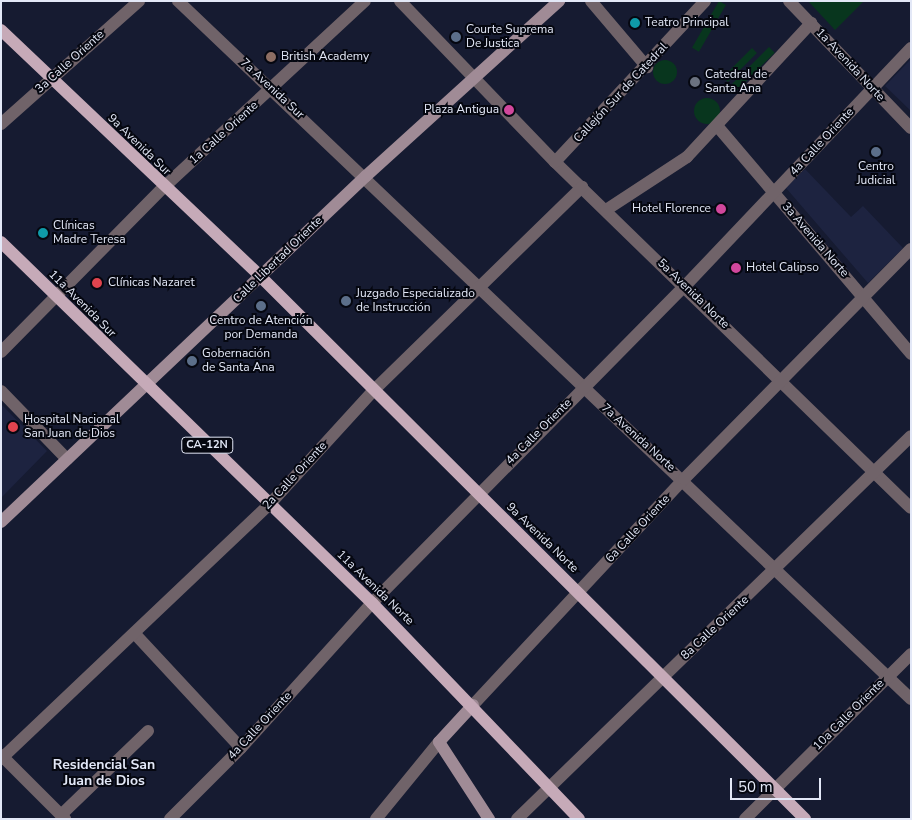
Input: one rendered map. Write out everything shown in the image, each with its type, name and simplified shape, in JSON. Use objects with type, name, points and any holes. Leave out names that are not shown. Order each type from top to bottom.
[{"type":"main road","name":"Calle Libertad Oriente","points":[[1,522],[366,176],[476,79],[558,1]]},
{"type":"main road","name":"9a Avenida Sur","points":[[1,30],[163,188],[261,277]]},
{"type":"main road","name":"11a Avenida Sur","points":[[1,242],[145,384]]},
{"type":"main road","name":"9a Avenida Norte","points":[[261,277],[476,494],[579,593],[805,819]]},
{"type":"main road","name":"11a Avenida Norte","points":[[145,384],[372,603],[473,705],[580,819]]},
{"type":"main road","name":"6a Calle Oriente","points":[[439,742],[473,705]]},
{"type":"main road","points":[[439,742],[489,819]]},
{"type":"street","name":"3a Calle Oriente","points":[[1,124],[139,1]]},
{"type":"street","name":"7a Avenida Sur","points":[[178,1],[366,176]]},
{"type":"street","name":"1a Calle Oriente","points":[[1,352],[163,188],[272,90],[365,1]]},
{"type":"street","name":"5a Avenida Norte","points":[[400,1],[555,162],[685,286],[911,508]]},
{"type":"street","points":[[591,1],[647,67]]},
{"type":"street","name":"Callejón Sur de Catedral","points":[[555,162],[647,67],[705,1]]},
{"type":"street","name":"1a Avenida Norte","points":[[789,1],[871,89],[911,128]]},
{"type":"street","points":[[606,210],[679,164],[718,126],[811,23]]},
{"type":"street","name":"4a Calle Oriente","points":[[170,819],[241,748],[372,603],[476,494],[685,286],[911,48]]},
{"type":"street","name":"3a Avenida Norte","points":[[718,126],[911,354]]},
{"type":"street","name":"7a Avenida Norte","points":[[366,176],[481,286],[583,389],[684,478],[778,568],[886,677],[911,699]]},
{"type":"street","name":"2a Calle Oriente","points":[[2,757],[136,634],[269,505],[374,390],[582,187]]},
{"type":"street","name":"6a Calle Oriente","points":[[473,705],[684,478],[783,382],[911,249]]},
{"type":"street","points":[[1,391],[66,459]]},
{"type":"street","name":"8a Calle Oriente","points":[[517,819],[548,786],[875,474],[911,436]]},
{"type":"street","points":[[136,634],[241,748]]},
{"type":"street","name":"10a Calle Oriente","points":[[745,819],[911,654]]},
{"type":"street","points":[[2,757],[63,817],[148,731]]},
{"type":"street","name":"6a Calle Oriente","points":[[376,819],[439,742]]},
{"type":"shaded area","points":[[911,59],[911,111],[885,86]]},
{"type":"shaded area","points":[[805,169],[851,217],[863,206],[903,248],[868,283],[786,188]]},
{"type":"shaded area","name":"Hospital Nacional San Juan de Dios","points":[[1,404],[47,451],[1,498]]},
{"type":"green space","points":[[719,1],[726,5],[699,52],[692,48]]},
{"type":"green space","points":[[808,1],[864,1],[835,30]]},
{"type":"green space","points":[[769,47],[775,53],[737,90],[732,84]]},
{"type":"green space","points":[[752,48],[757,53],[728,82],[723,77]]},
{"type":"green space","points":[[665,60],[674,63],[677,72],[674,81],[665,84],[656,81],[653,72],[656,63]]},
{"type":"green space","points":[[707,98],[716,102],[720,111],[716,120],[707,124],[698,120],[694,111],[698,102]]},
{"type":"place","name":"Teatro Principal","points":[[635,23]]},
{"type":"place","name":"Courte Suprema De Justica","points":[[456,37]]},
{"type":"place","name":"British Academy","points":[[271,57]]},
{"type":"place","name":"Catedral de Santa Ana","points":[[695,82]]},
{"type":"place","name":"Plaza Antigua","points":[[509,110]]},
{"type":"place","name":"Centro Judicial","points":[[876,152]]},
{"type":"place","name":"Hotel Florence","points":[[721,209]]},
{"type":"place","name":"Clínicas Madre Teresa","points":[[43,233]]},
{"type":"place","name":"Hotel Calipso","points":[[736,268]]},
{"type":"place","name":"Clínicas Nazaret","points":[[97,283]]},
{"type":"place","name":"Juzgado Especializado de Instrucción","points":[[346,301]]},
{"type":"place","name":"Centro de Atención por Demanda","points":[[261,306]]},
{"type":"place","name":"Gobernación de Santa Ana","points":[[192,361]]},
{"type":"place","name":"Hospital Nacional San Juan de Dios","points":[[13,427]]},
{"type":"district","name":"Residencial San Juan de Dios","points":[[104,774]]}]
